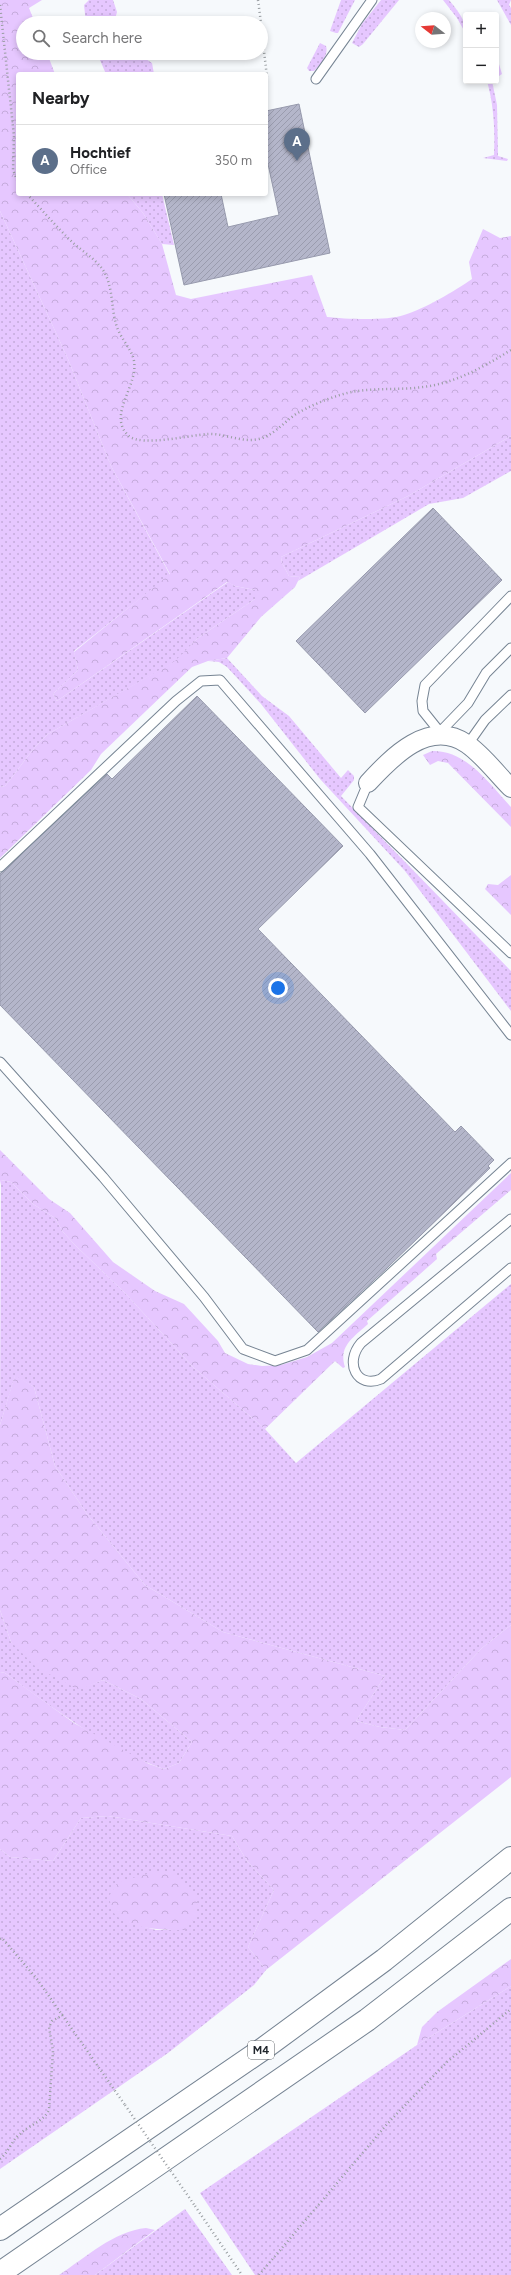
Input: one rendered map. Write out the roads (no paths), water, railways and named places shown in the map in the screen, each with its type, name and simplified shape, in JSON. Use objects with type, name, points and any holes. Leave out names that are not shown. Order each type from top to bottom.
[{"type":"highway","name":"M4","points":[[0,2230],[263,2049],[384,1960],[511,1858]]},
{"type":"highway","points":[[0,2273],[367,2020],[509,1911]]},
{"type":"street","points":[[368,783],[387,763],[409,744],[425,737],[442,735],[456,738],[468,744],[511,788]]},
{"type":"lane","points":[[316,79],[372,0]]},
{"type":"lane","points":[[511,596],[425,685],[422,701],[423,711],[442,735],[468,703],[486,673],[511,648]]},
{"type":"lane","points":[[0,867],[176,701],[201,681],[220,680],[370,854],[511,1035]]},
{"type":"lane","points":[[468,744],[485,720],[511,695]]},
{"type":"lane","points":[[368,783],[358,807],[511,953]]},
{"type":"lane","points":[[0,1062],[103,1178],[194,1285],[243,1349],[275,1361],[307,1350],[511,1163]]},
{"type":"lane","points":[[511,1219],[361,1343],[352,1357],[353,1368],[364,1380],[369,1381],[381,1379],[511,1268]]},
{"type":"place","name":"Hochtief","points":[[297,161]]}]
